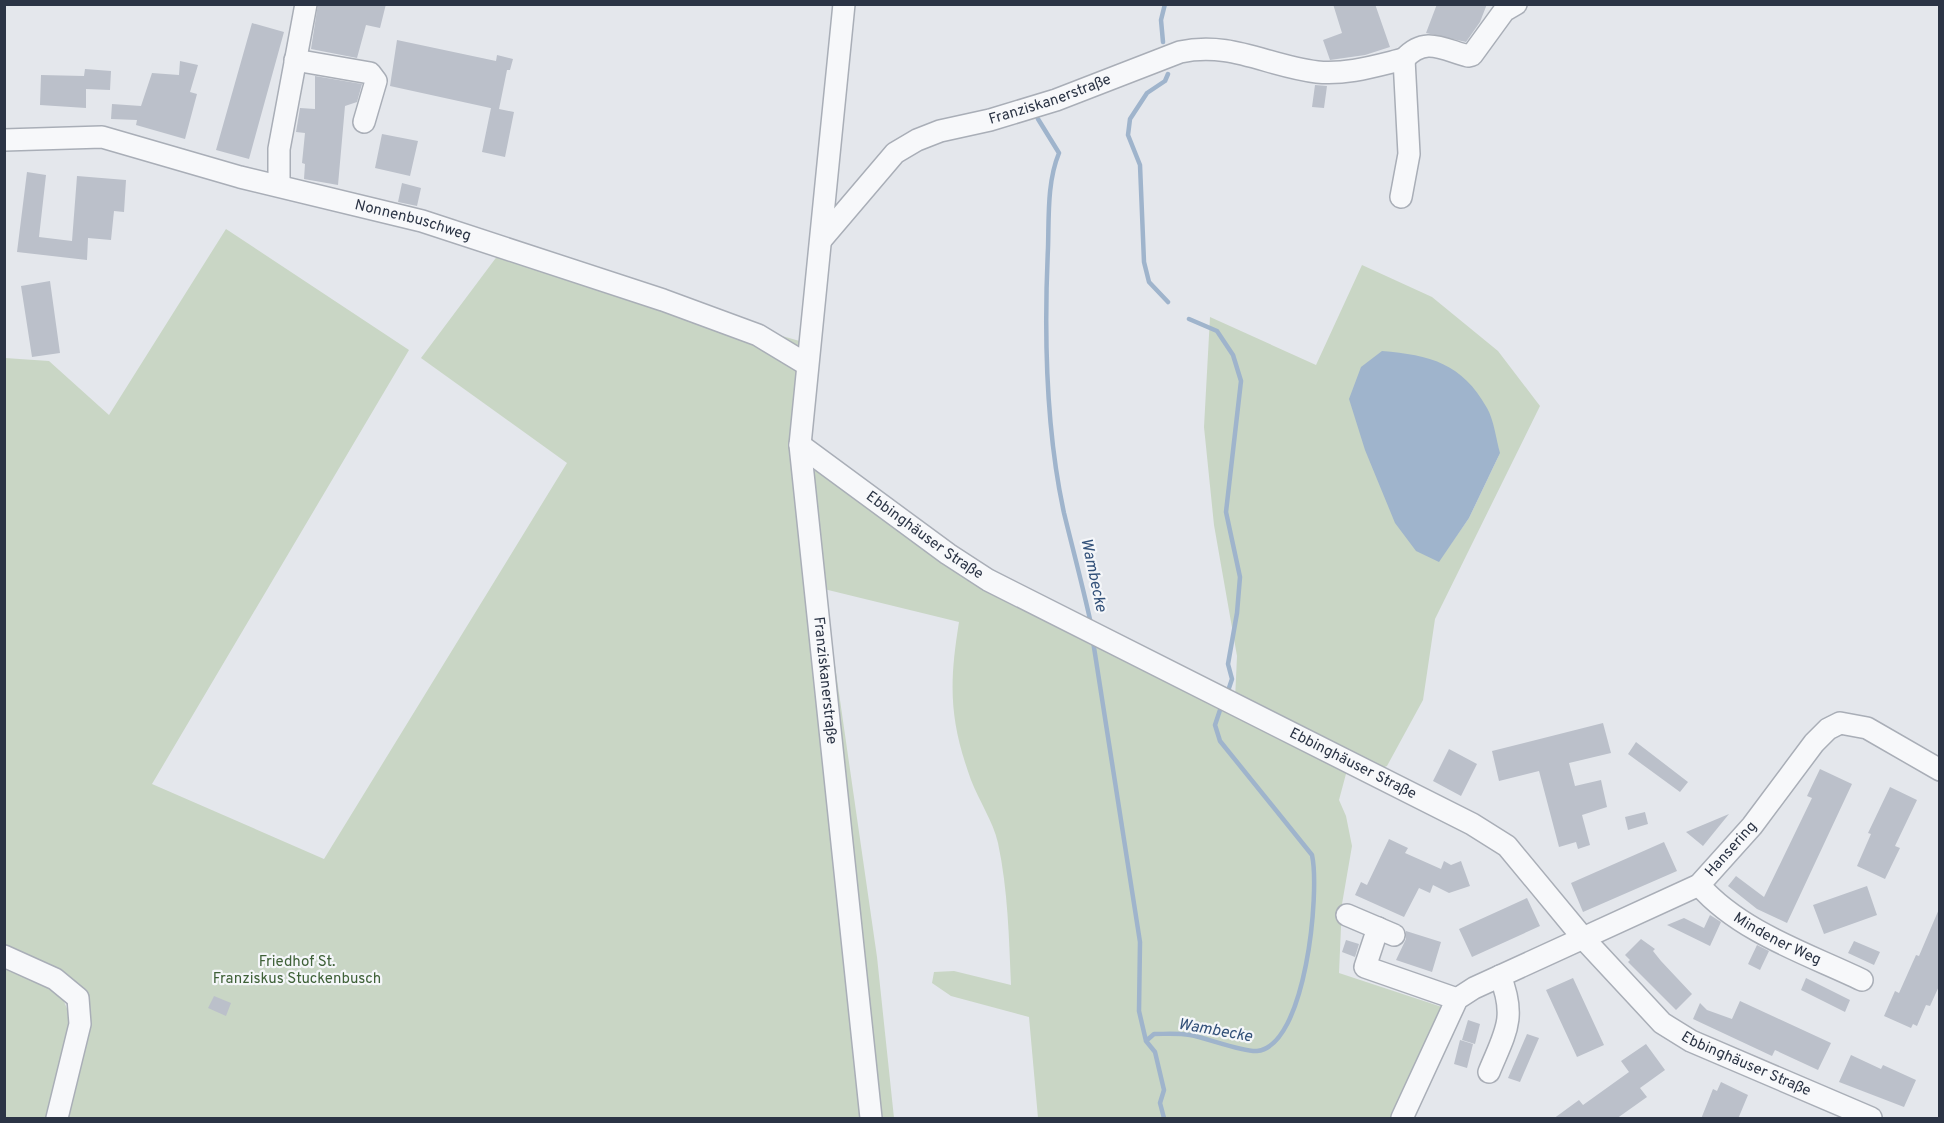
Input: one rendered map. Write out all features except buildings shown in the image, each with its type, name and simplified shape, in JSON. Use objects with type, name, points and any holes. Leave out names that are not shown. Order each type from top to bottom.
[{"type":"street","points":[[279,185],[279,149],[295,60],[306,15],[306,4]]},
{"type":"street","name":"Franziskanerstraße","points":[[844,4],[821,240],[806,364],[800,445],[871,1119]]},
{"type":"street","name":"Franziskanerstraße","points":[[821,240],[895,153],[940,131],[990,120],[1056,100],[1180,52],[1201,48],[1229,49],[1289,67],[1318,72],[1346,72],[1404,59],[1422,45],[1431,45],[1468,56],[1472,55],[1504,11],[1516,4]]},
{"type":"street","points":[[1401,197],[1409,154],[1404,59]]},
{"type":"street","points":[[295,60],[370,73],[376,81],[364,122]]},
{"type":"street","name":"Nonnenbuschweg","points":[[4,140],[102,137],[422,221],[663,300],[758,336],[806,364]]},
{"type":"street","name":"Ebbinghäuser Straße","points":[[800,445],[948,554],[988,580],[1472,824],[1507,846],[1584,939],[1662,1023],[1691,1041],[1843,1113],[1871,1119]]},
{"type":"street","name":"Hansering","points":[[1457,999],[1500,976],[1699,885],[1752,826],[1814,743],[1828,729],[1840,723],[1854,723],[1867,728],[1940,770]]},
{"type":"street","name":"Mindener Weg","points":[[1699,885],[1710,898],[1759,931],[1863,980]]},
{"type":"street","points":[[1347,915],[1386,931],[1365,967],[1457,999],[1402,1119]]},
{"type":"street","points":[[4,956],[55,979],[78,998],[80,1024],[57,1119]]},
{"type":"street","points":[[1489,1072],[1509,1022],[1509,999],[1500,976]]},
{"type":"green space","name":"Friedhof St. Franziskus Stuckenbusch","points":[[226,229],[409,350],[152,784],[324,859],[567,463],[421,358],[510,239],[744,325],[803,342],[809,442],[974,566],[1235,700],[1237,656],[1214,525],[1204,427],[1210,317],[1316,365],[1362,265],[1432,297],[1498,351],[1540,406],[1435,619],[1423,700],[1387,766],[1377,770],[1350,759],[1339,800],[1346,816],[1352,846],[1342,904],[1339,973],[1442,1007],[1392,1118],[1038,1118],[1029,1017],[951,996],[932,983],[934,972],[954,971],[1011,985],[1006,896],[998,843],[971,780],[955,720],[953,683],[959,622],[824,589],[877,957],[894,1118],[63,1118],[87,1012],[5,950],[5,358],[49,361],[109,415]],"holes":[[[1500,453],[1469,518],[1439,561]]]},
{"type":"green space","points":[[4,964],[44,982],[63,999],[68,1011],[72,1027],[50,1118],[5,1118]]},
{"type":"water","points":[[1382,351],[1430,359],[1455,371],[1477,393],[1487,408],[1493,424],[1500,453],[1469,518],[1439,562],[1416,551],[1395,523],[1365,450],[1349,399],[1361,367]]},
{"type":"waterway","name":"Wambecke","points":[[1163,42],[1161,20],[1165,4]]},
{"type":"waterway","name":"Wambecke","points":[[1168,74],[1165,81],[1147,93],[1130,119],[1128,135],[1140,165],[1144,262],[1149,282],[1168,302]]},
{"type":"waterway","name":"Wambecke","points":[[1038,119],[1059,153],[1052,176],[1047,280],[1048,381],[1053,449],[1064,513],[1091,624]]},
{"type":"waterway","name":"Wambecke","points":[[1189,319],[1217,331],[1233,355],[1241,381],[1226,512],[1240,577],[1237,613],[1228,664],[1232,679],[1227,694]]},
{"type":"waterway","name":"Wambecke","points":[[1093,641],[1140,942],[1139,1011],[1146,1041],[1155,1052],[1164,1090],[1160,1103],[1164,1118]]},
{"type":"waterway","name":"Wambecke","points":[[1146,1041],[1154,1034],[1186,1034],[1251,1051],[1257,1051],[1274,1043],[1287,1023],[1298,997],[1306,965],[1314,901],[1312,855],[1220,741],[1215,725],[1222,704]]}]
